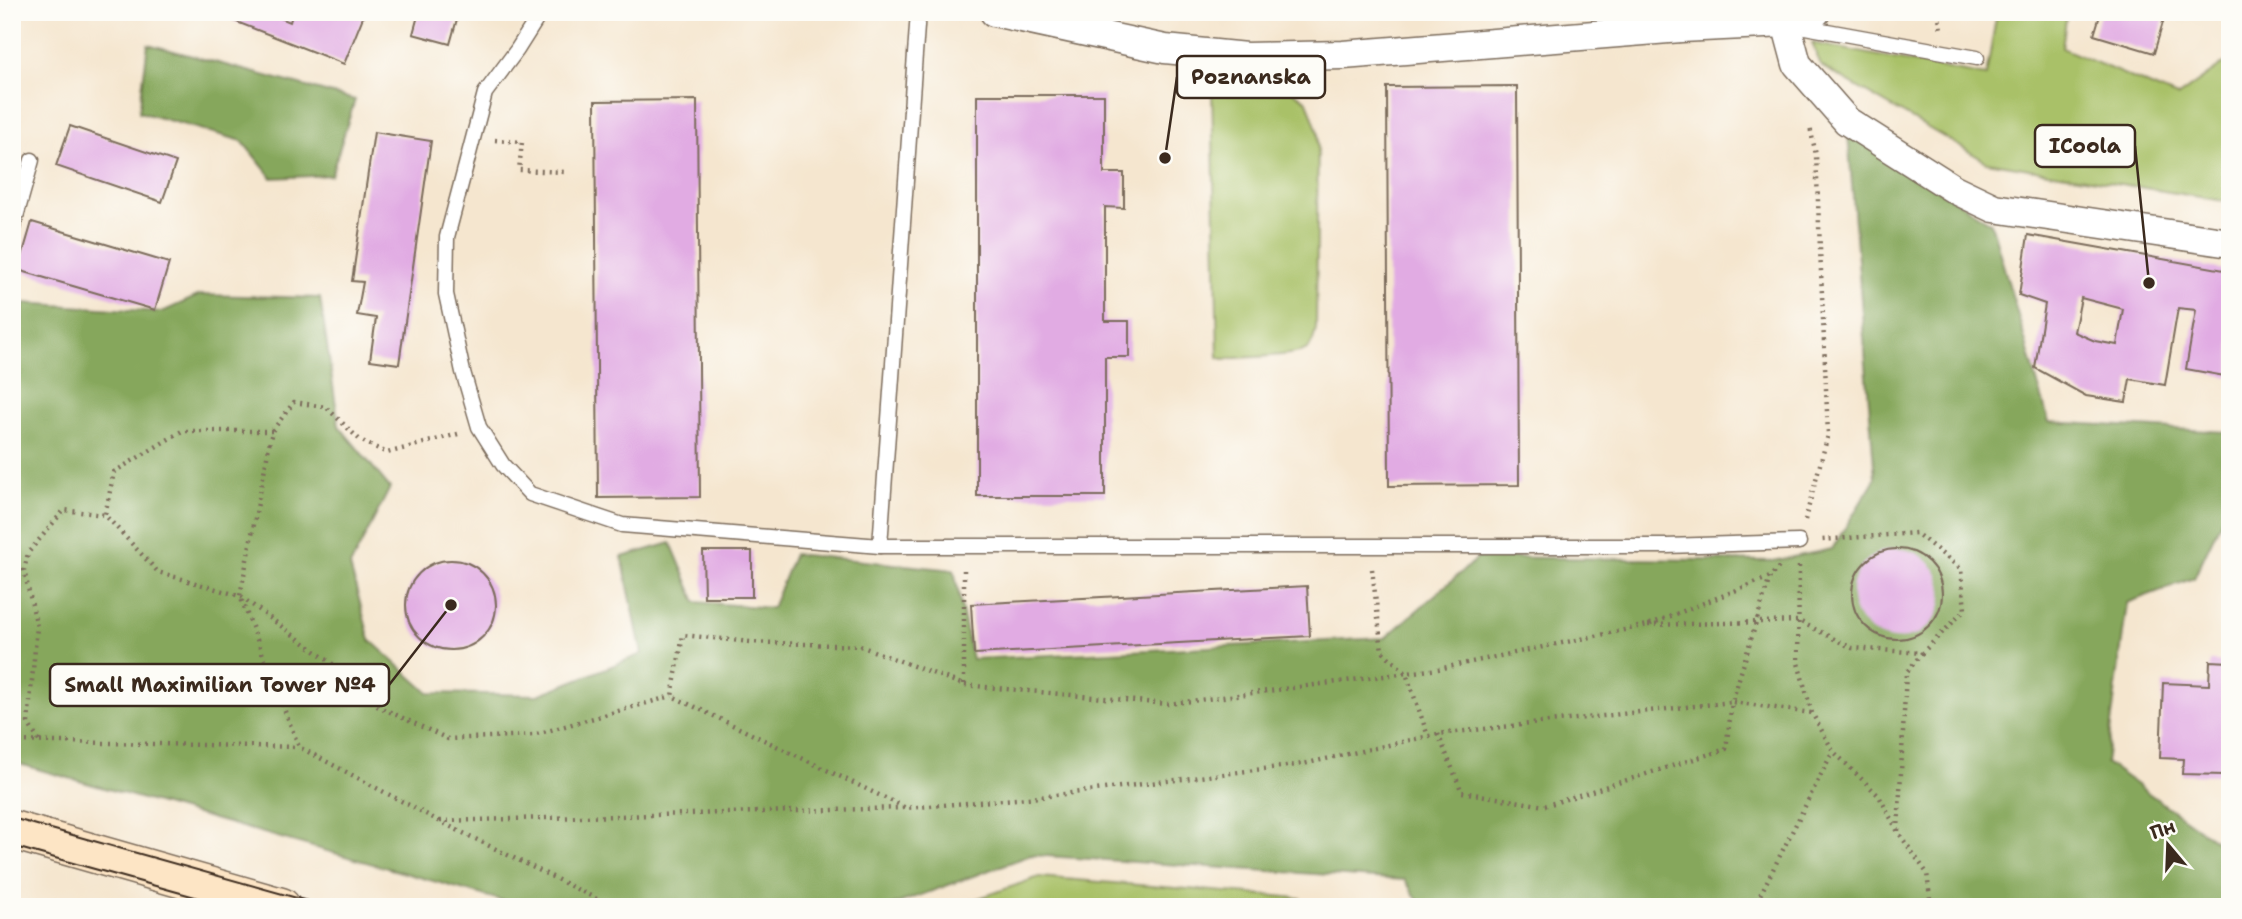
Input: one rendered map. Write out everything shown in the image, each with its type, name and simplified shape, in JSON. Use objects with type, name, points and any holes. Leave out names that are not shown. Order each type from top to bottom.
[{"type":"main road","points":[[12,830],[281,907]]},
{"type":"street","points":[[994,12],[1165,49],[1246,57],[1343,55],[1681,28],[1786,23],[1816,12]]},
{"type":"street","points":[[1786,23],[1797,64],[1847,121],[1954,189],[1994,208],[2230,243]]},
{"type":"lane","points":[[537,12],[536,20],[517,50],[485,93],[447,237],[446,293],[463,372],[479,427],[503,465],[530,494],[621,525],[880,546],[1665,546],[1799,542]]},
{"type":"lane","points":[[880,546],[918,12]]},
{"type":"lane","points":[[1786,23],[1977,58]]},
{"type":"lane","points":[[12,231],[32,160]]},
{"type":"path","points":[[1797,64],[1816,155],[1828,435],[1799,542],[1798,663],[1812,713],[1833,751],[1879,796],[1898,832],[1927,873],[1931,907]]},
{"type":"path","points":[[498,140],[522,142],[519,170],[565,172]]},
{"type":"path","points":[[299,747],[240,596],[272,431],[294,402],[326,407],[360,440],[387,453],[435,442],[479,427]]},
{"type":"path","points":[[106,515],[114,472],[182,431],[272,431]]},
{"type":"path","points":[[38,741],[28,723],[37,627],[24,570],[28,553],[64,510],[106,515],[158,572],[240,596],[360,684],[375,705],[448,739],[533,736],[672,696],[905,808]]},
{"type":"path","points":[[1438,734],[1462,792],[1544,806],[1726,749],[1732,702],[1770,577],[1799,542],[1916,533],[1961,569],[1965,610],[1906,673],[1898,832]]},
{"type":"path","points":[[964,546],[964,685]]},
{"type":"path","points":[[1370,546],[1382,651],[1406,673],[1428,736]]},
{"type":"path","points":[[672,696],[683,635],[751,642],[860,646],[964,685],[1168,704],[1438,669],[1648,625],[1770,577]]},
{"type":"path","points":[[1648,625],[1799,621],[1852,649],[1922,653]]},
{"type":"path","points":[[439,821],[905,808],[1040,797],[1303,764],[1438,734],[1732,702],[1812,713]]},
{"type":"path","points":[[12,741],[299,747],[439,821],[613,907]]},
{"type":"path","points":[[1754,907],[1833,751]]},
{"type":"path","points":[[12,897],[47,907]]},
{"type":"green space","points":[[1997,12],[2067,12],[2062,48],[2177,97],[2230,59],[2230,202],[1987,162],[1821,66],[1812,43],[1986,76]]},
{"type":"green space","points":[[148,44],[355,100],[331,175],[272,178],[242,141],[139,112]]},
{"type":"green space","points":[[1290,89],[1307,101],[1318,132],[1314,337],[1309,347],[1301,352],[1223,359],[1218,357],[1212,90]]},
{"type":"green space","points":[[1848,134],[1991,223],[2049,422],[2227,432],[2230,442],[2230,502],[2194,578],[2127,603],[2106,763],[2230,851],[2230,907],[1422,907],[1405,880],[1031,855],[888,907],[525,907],[12,762],[12,366],[24,303],[162,312],[200,295],[320,298],[339,426],[390,488],[350,566],[370,640],[429,693],[538,695],[642,654],[622,557],[671,543],[696,602],[772,608],[794,554],[954,570],[972,659],[1385,638],[1479,557],[1773,561],[1832,549],[1875,479]]},
{"type":"green space","points":[[1039,877],[1300,898],[1293,907],[954,907]]},
{"type":"green space","points":[[1339,902],[1405,905],[1406,907],[1335,907]]},
{"type":"building","points":[[231,12],[266,12],[290,22],[293,12],[365,12],[344,64],[229,19]]},
{"type":"building","points":[[419,12],[459,12],[450,44],[413,34]]},
{"type":"building","points":[[1143,12],[1161,12],[1157,20]]},
{"type":"building","points":[[2101,12],[2166,12],[2154,53],[2094,35]]},
{"type":"building","points":[[1517,86],[1519,485],[1389,486],[1387,87]]},
{"type":"building","points":[[977,95],[1104,95],[1104,173],[1124,173],[1124,208],[1105,207],[1105,321],[1129,321],[1129,357],[1105,357],[1105,496],[977,496]]},
{"type":"building","points":[[697,100],[700,497],[598,498],[595,101]]},
{"type":"building","points":[[70,126],[176,162],[162,202],[56,166]]},
{"type":"building","points":[[374,132],[431,141],[399,364],[370,360],[376,318],[357,315],[363,282],[352,281]]},
{"type":"building","points":[[32,222],[169,263],[155,310],[18,270]]},
{"type":"building","points":[[2028,235],[2230,271],[2230,377],[2186,369],[2196,310],[2178,308],[2165,385],[2130,379],[2126,402],[2086,396],[2035,368],[2045,304],[2019,295]],"holes":[[[2081,298],[2123,309],[2117,345],[2095,341],[2074,332]]]},
{"type":"building","points":[[1897,549],[1914,552],[1929,562],[1939,577],[1942,594],[1939,611],[1929,626],[1914,636],[1897,639],[1880,636],[1865,626],[1855,611],[1852,594],[1855,577],[1865,562],[1880,552]]},
{"type":"building","points":[[703,551],[752,551],[752,597],[704,597]]},
{"type":"building","points":[[451,560],[468,563],[483,573],[493,588],[496,605],[493,622],[483,637],[468,647],[451,650],[434,647],[419,637],[409,622],[406,605],[409,588],[419,573],[434,563]]},
{"type":"building","points":[[1307,586],[1310,636],[974,654],[971,604]]},
{"type":"building","points":[[2210,661],[2230,662],[2230,764],[2225,764],[2224,775],[2182,774],[2183,759],[2160,758],[2163,683],[2209,685]]},
{"type":"tram line","points":[[12,818],[329,907]]},
{"type":"tram line","points":[[12,846],[231,907]]},
{"type":"place","name":"Poznanska","points":[[1165,158]]},
{"type":"place","name":"ICoola","points":[[2149,283]]},
{"type":"place","name":"Small Maximilian Tower №4","points":[[451,605]]}]
